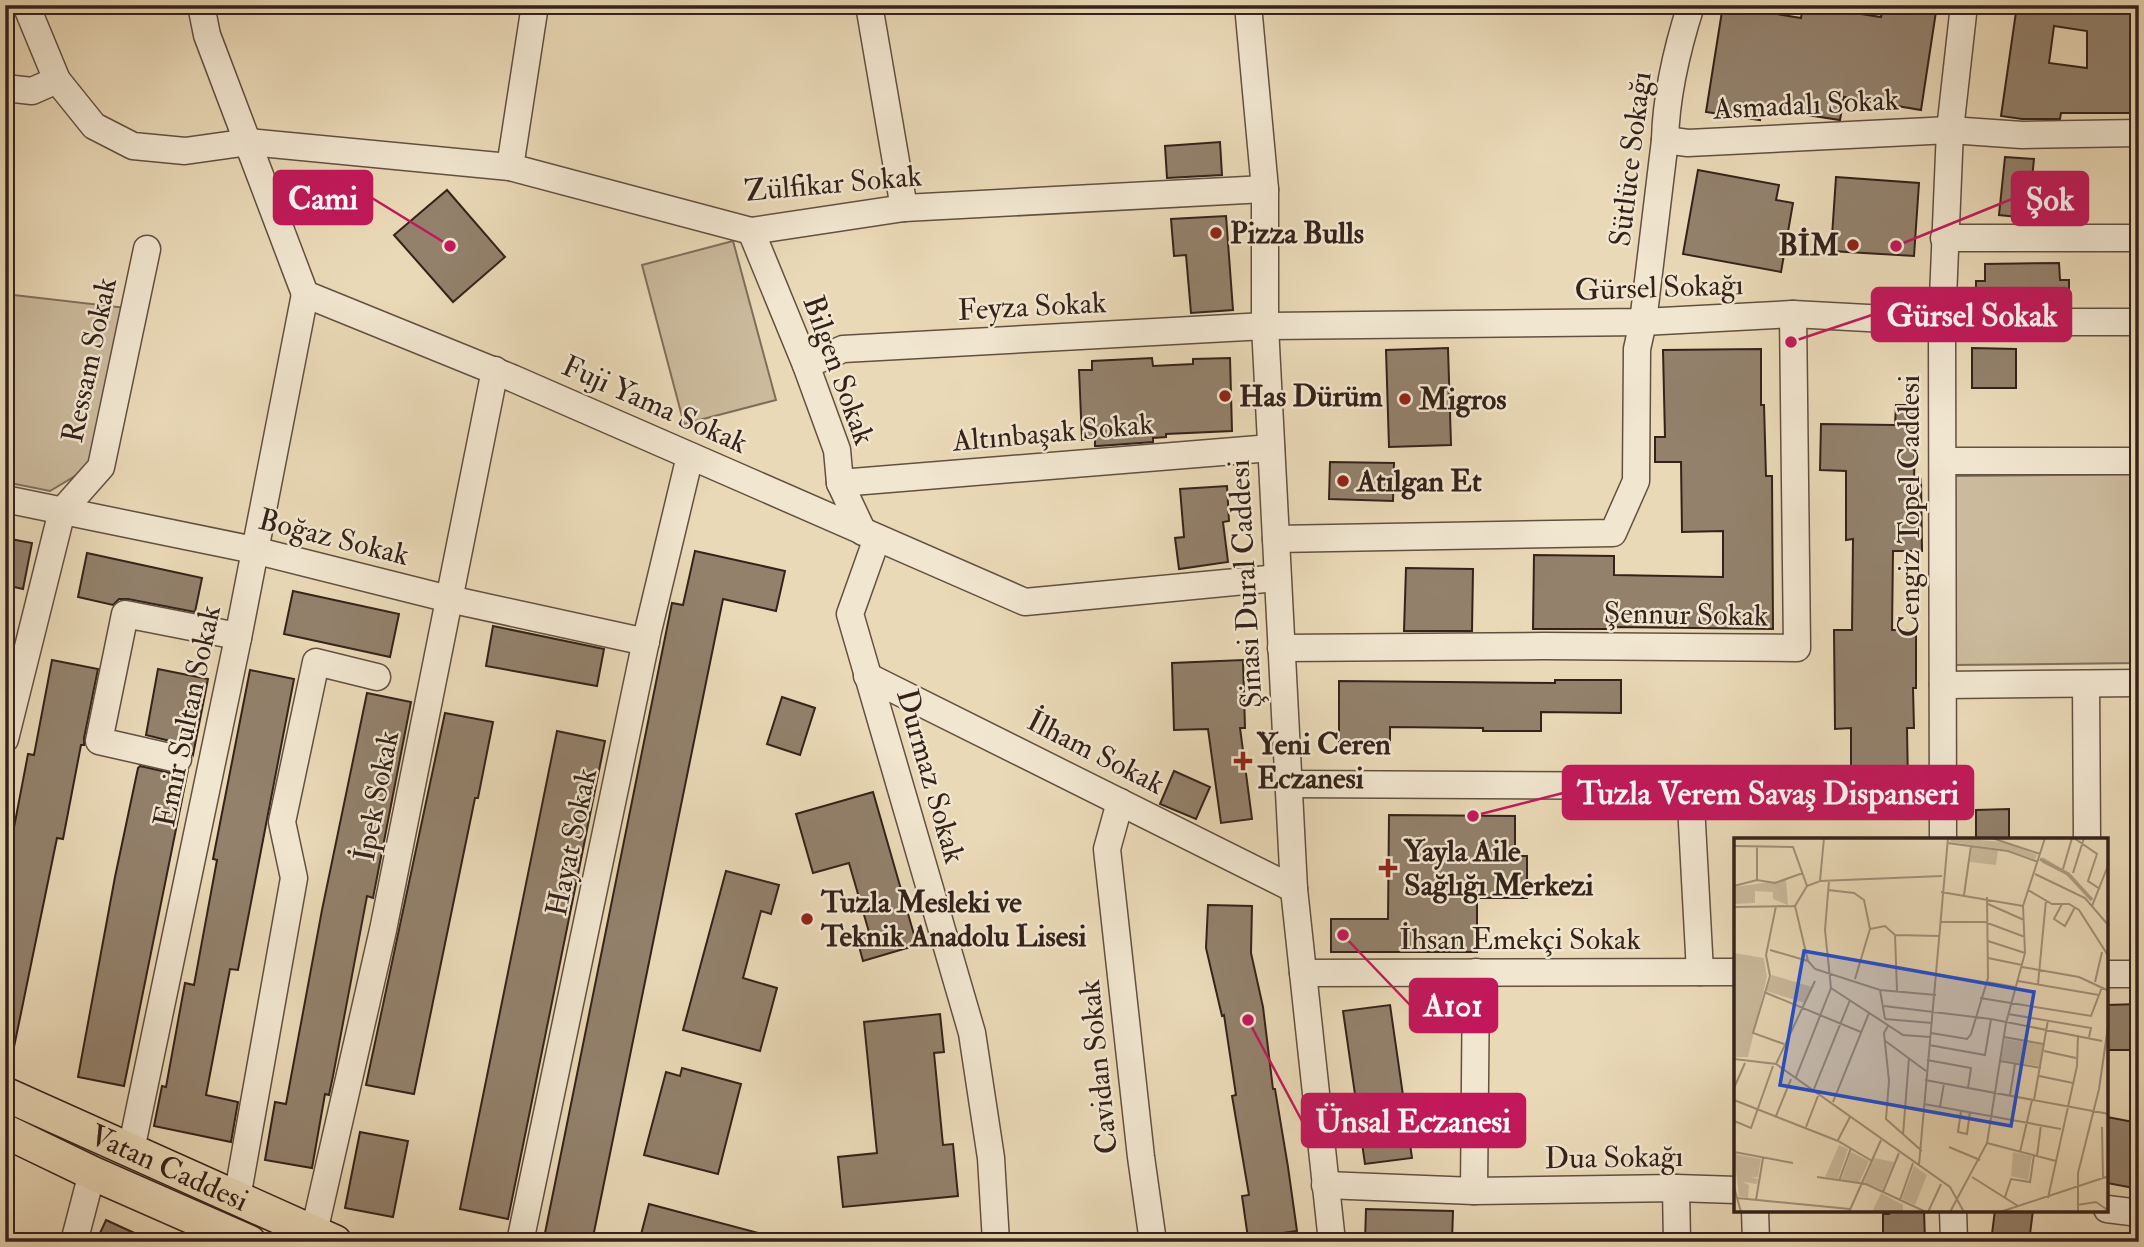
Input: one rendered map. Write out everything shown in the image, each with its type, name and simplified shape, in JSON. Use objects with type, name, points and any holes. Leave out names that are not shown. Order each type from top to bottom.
[{"type":"main road","name":"Vatan Caddesi","points":[[5,1094],[325,1237]]},
{"type":"main road","name":"Vatan Caddesi","points":[[5,1131],[92,1173],[249,1242]]},
{"type":"street","points":[[5,88],[32,91],[57,80],[26,5]]},
{"type":"street","points":[[201,5],[207,36],[305,294]]},
{"type":"street","points":[[510,167],[535,5]]},
{"type":"street","points":[[869,5],[904,208]]},
{"type":"street","name":"Şinasi Dural Caddesi","points":[[1248,5],[1265,189],[1265,326],[1293,889],[1332,1242]]},
{"type":"street","name":"Sütlüce Sokağı","points":[[1276,539],[1613,533],[1636,481],[1637,349],[1643,322],[1665,140],[1666,111],[1691,5]]},
{"type":"street","name":"Cengiz Topel Caddesi","points":[[1943,838],[1944,238],[1950,130],[1964,5]]},
{"type":"street","name":"Zülfikar Sokak","points":[[57,80],[94,126],[133,146],[185,151],[249,142],[510,167],[751,230],[904,208],[1265,189]]},
{"type":"street","name":"Asmadalı Sokak","points":[[1665,140],[1688,143],[1950,130],[2022,135],[2139,133]]},
{"type":"street","name":"Bilgen Sokak","points":[[751,230],[837,450],[840,483],[870,535]]},
{"type":"street","points":[[1944,238],[2139,238]]},
{"type":"street","name":"Ressam Sokak","points":[[62,511],[101,467],[147,249]]},
{"type":"street","name":"Fuji Yama Sokak","points":[[305,294],[495,370],[1025,602],[1278,578]]},
{"type":"street","name":"Emir Sultan Sokak","points":[[131,1150],[238,638],[305,294]]},
{"type":"street","name":"Gürsel Sokağı","points":[[1265,326],[1643,322],[1793,314],[1942,322],[2139,322]]},
{"type":"street","name":"Şennur Sokak","points":[[1281,648],[1797,648],[1793,314]]},
{"type":"street","name":"Feyza Sokak","points":[[806,365],[843,349],[1265,326]]},
{"type":"street","name":"İpek Sokak","points":[[325,1237],[383,930],[495,370]]},
{"type":"street","name":"Altınbaşak Sokak","points":[[840,483],[1271,448]]},
{"type":"street","name":"Hayat Sokak","points":[[520,1242],[646,642],[690,456]]},
{"type":"street","points":[[1942,461],[2139,461]]},
{"type":"street","name":"Boğaz Sokak","points":[[5,499],[254,550],[449,599],[646,642]]},
{"type":"street","points":[[5,739],[62,511]]},
{"type":"street","name":"Durmaz Sokak","points":[[870,535],[850,614],[972,1033],[991,1158],[996,1242]]},
{"type":"street","points":[[178,759],[99,741],[125,614],[238,638]]},
{"type":"street","points":[[237,1198],[294,878],[282,822],[316,662],[377,677]]},
{"type":"street","name":"İlham Sokak","points":[[867,676],[1293,889]]},
{"type":"street","points":[[1943,685],[2139,683]]},
{"type":"street","points":[[2087,684],[2087,838]]},
{"type":"street","points":[[1288,784],[1690,786],[1700,972]]},
{"type":"street","name":"Cavidan Sokak","points":[[1120,802],[1107,849],[1153,1242]]},
{"type":"street","points":[[1474,1191],[1475,972]]},
{"type":"street","name":"İhsan Emekçi Sokak","points":[[1303,973],[1734,972]]},
{"type":"street","points":[[2109,974],[2139,974]]},
{"type":"street","points":[[74,1242],[92,1173]]},
{"type":"street","name":"Dua Sokağı","points":[[1325,1185],[1474,1191],[1676,1188],[1734,1190]]},
{"type":"street","points":[[1676,1188],[1676,1242]]},
{"type":"street","points":[[2109,1209],[2139,1213]]},
{"type":"street","points":[[1755,1212],[1756,1242]]},
{"type":"street","points":[[1953,1212],[1954,1242]]},
{"type":"shaded area","points":[[733,241],[776,400],[684,424],[642,265]]},
{"type":"shaded area","points":[[5,294],[127,308],[95,464],[50,491],[5,482]]},
{"type":"shaded area","points":[[2139,474],[2139,663],[1953,665],[1954,476]]},
{"type":"building","points":[[1723,5],[1801,18],[1803,5],[1881,17],[1883,5],[1937,5],[1921,110],[1844,97],[1840,120],[1762,108],[1760,120],[1706,112]]},
{"type":"building","points":[[2017,5],[2139,5],[2139,113],[2061,113],[2060,119],[2001,116]],"holes":[[[2054,26],[2087,31],[2087,68],[2049,63]]]},
{"type":"building","points":[[1220,142],[1222,175],[1167,178],[1165,146]]},
{"type":"building","points":[[2005,157],[2034,159],[2028,218],[1999,215]]},
{"type":"building","points":[[1698,170],[1779,185],[1776,200],[1793,203],[1781,272],[1683,254]]},
{"type":"building","points":[[1836,177],[1919,183],[1914,256],[1831,251]]},
{"type":"building","points":[[447,190],[505,257],[453,302],[394,235]]},
{"type":"building","points":[[1226,216],[1233,310],[1191,313],[1186,255],[1174,256],[1171,219]]},
{"type":"building","points":[[2059,263],[2060,280],[2069,280],[2069,301],[1976,302],[1976,281],[1985,281],[1985,264]]},
{"type":"building","points":[[1448,348],[1451,445],[1389,447],[1386,350]]},
{"type":"building","points":[[1972,348],[2016,349],[2016,388],[1972,388]]},
{"type":"building","points":[[1761,349],[1761,405],[1764,405],[1766,476],[1772,476],[1773,629],[1533,629],[1534,555],[1614,556],[1614,575],[1723,577],[1723,531],[1682,532],[1681,462],[1655,462],[1655,437],[1665,437],[1663,350]]},
{"type":"building","points":[[1152,358],[1153,366],[1193,364],[1193,359],[1230,358],[1232,431],[1166,434],[1166,437],[1153,438],[1153,442],[1098,446],[1095,446],[1095,439],[1082,440],[1079,370],[1092,370],[1092,361]]},
{"type":"building","points":[[1896,405],[1916,405],[1914,479],[1921,479],[1922,551],[1893,551],[1892,630],[1916,630],[1914,728],[1907,728],[1908,785],[1851,786],[1851,728],[1835,729],[1834,630],[1852,630],[1853,539],[1846,540],[1846,471],[1820,470],[1821,424],[1895,425]]},
{"type":"building","points":[[1330,462],[1394,463],[1393,501],[1329,499]]},
{"type":"building","points":[[1227,486],[1229,521],[1223,522],[1228,562],[1179,569],[1175,538],[1184,537],[1180,489]]},
{"type":"building","points":[[5,538],[32,543],[23,589],[5,585]]},
{"type":"building","points":[[695,551],[785,571],[776,611],[723,599],[592,1242],[562,1242],[544,1238],[672,603],[683,605]]},
{"type":"building","points":[[87,553],[202,578],[195,612],[128,599],[119,599],[113,605],[78,597]]},
{"type":"building","points":[[1406,568],[1473,569],[1472,631],[1404,631]]},
{"type":"building","points":[[293,591],[399,614],[390,657],[284,634]]},
{"type":"building","points":[[493,626],[604,649],[597,686],[486,666]]},
{"type":"building","points":[[52,660],[98,669],[63,839],[57,838],[14,1047],[5,1046],[5,837],[12,838],[28,754],[34,755]]},
{"type":"building","points":[[1243,660],[1245,728],[1240,728],[1252,819],[1221,823],[1208,729],[1174,730],[1172,663]]},
{"type":"building","points":[[158,669],[208,679],[193,755],[189,748],[182,744],[146,735]]},
{"type":"building","points":[[250,670],[294,679],[238,970],[230,969],[206,1095],[238,1102],[231,1142],[154,1126],[162,1086],[166,1087],[185,983],[194,985],[217,860],[213,859]]},
{"type":"building","points":[[1555,680],[1621,680],[1621,713],[1541,712],[1541,731],[1390,727],[1390,747],[1339,747],[1339,681],[1555,683]]},
{"type":"building","points":[[367,693],[411,702],[373,898],[367,896],[333,1076],[329,1095],[325,1094],[312,1168],[265,1160],[275,1102],[286,1104],[322,910]]},
{"type":"building","points":[[782,697],[815,708],[800,755],[767,744]]},
{"type":"building","points":[[445,713],[493,722],[414,1094],[366,1085]]},
{"type":"building","points":[[557,731],[605,741],[508,1219],[460,1209]]},
{"type":"building","points":[[140,766],[175,774],[188,770],[124,1086],[78,1077],[115,877]]},
{"type":"building","points":[[1174,771],[1210,787],[1196,819],[1160,804]]},
{"type":"building","points":[[873,792],[917,945],[863,961],[856,935],[869,932],[849,863],[813,873],[796,814]]},
{"type":"building","points":[[2009,809],[2009,838],[1976,838],[1976,810]]},
{"type":"building","points":[[1389,815],[1515,816],[1515,856],[1527,856],[1527,898],[1477,898],[1477,952],[1331,952],[1331,919],[1388,919]]},
{"type":"building","points":[[726,871],[779,885],[771,914],[761,911],[743,978],[777,988],[760,1051],[683,1030]]},
{"type":"building","points":[[1208,905],[1252,906],[1251,953],[1263,1007],[1273,1089],[1297,1231],[1248,1238],[1242,1196],[1249,1195],[1232,1096],[1236,1095],[1224,1015],[1222,1016],[1206,948]]},
{"type":"building","points":[[2139,1004],[2139,1050],[2109,1050],[2109,1005]]},
{"type":"building","points":[[1390,1005],[1412,1158],[1365,1164],[1343,1011]]},
{"type":"building","points":[[940,1014],[944,1052],[934,1053],[943,1145],[953,1144],[958,1196],[843,1207],[838,1157],[877,1153],[864,1022]]},
{"type":"building","points":[[682,1068],[741,1084],[718,1174],[644,1155],[666,1072],[680,1076]]},
{"type":"building","points":[[2109,1117],[2139,1123],[2139,1189],[2109,1183]]},
{"type":"building","points":[[360,1132],[408,1141],[393,1217],[345,1208]]},
{"type":"building","points":[[649,1204],[770,1236],[769,1242],[639,1242]]},
{"type":"building","points":[[1366,1209],[1453,1211],[1452,1242],[1365,1242]]},
{"type":"building","points":[[1924,1212],[1925,1242],[1883,1242],[1883,1214]]},
{"type":"building","points":[[1995,1212],[2033,1212],[2029,1242],[1991,1242]]},
{"type":"building","points":[[106,1220],[154,1242],[96,1242]]},
{"type":"place","name":"Pizza Bulls","points":[[1216,233]]},
{"type":"place","name":"BİM","points":[[1853,245]]},
{"type":"place","name":"Cami","points":[[450,246]]},
{"type":"place","name":"Şok","points":[[1896,246]]},
{"type":"place","name":"Gürsel Sokak","points":[[1791,342]]},
{"type":"place","name":"Has Dürüm","points":[[1225,396]]},
{"type":"place","name":"Migros","points":[[1405,399]]},
{"type":"place","name":"Atılgan Et","points":[[1343,481]]},
{"type":"place","name":"Yeni Ceren Eczanesi","points":[[1243,761]]},
{"type":"place","name":"Tuzla Verem Savaş Dispanseri","points":[[1473,816]]},
{"type":"place","name":"Yayla Aile Sağlığı Merkezi","points":[[1388,868]]},
{"type":"place","name":"Tuzla Mesleki ve Teknik Anadolu Lisesi","points":[[807,919]]},
{"type":"place","name":"A101","points":[[1343,935]]},
{"type":"place","name":"Ünsal Eczanesi","points":[[1248,1020]]}]
